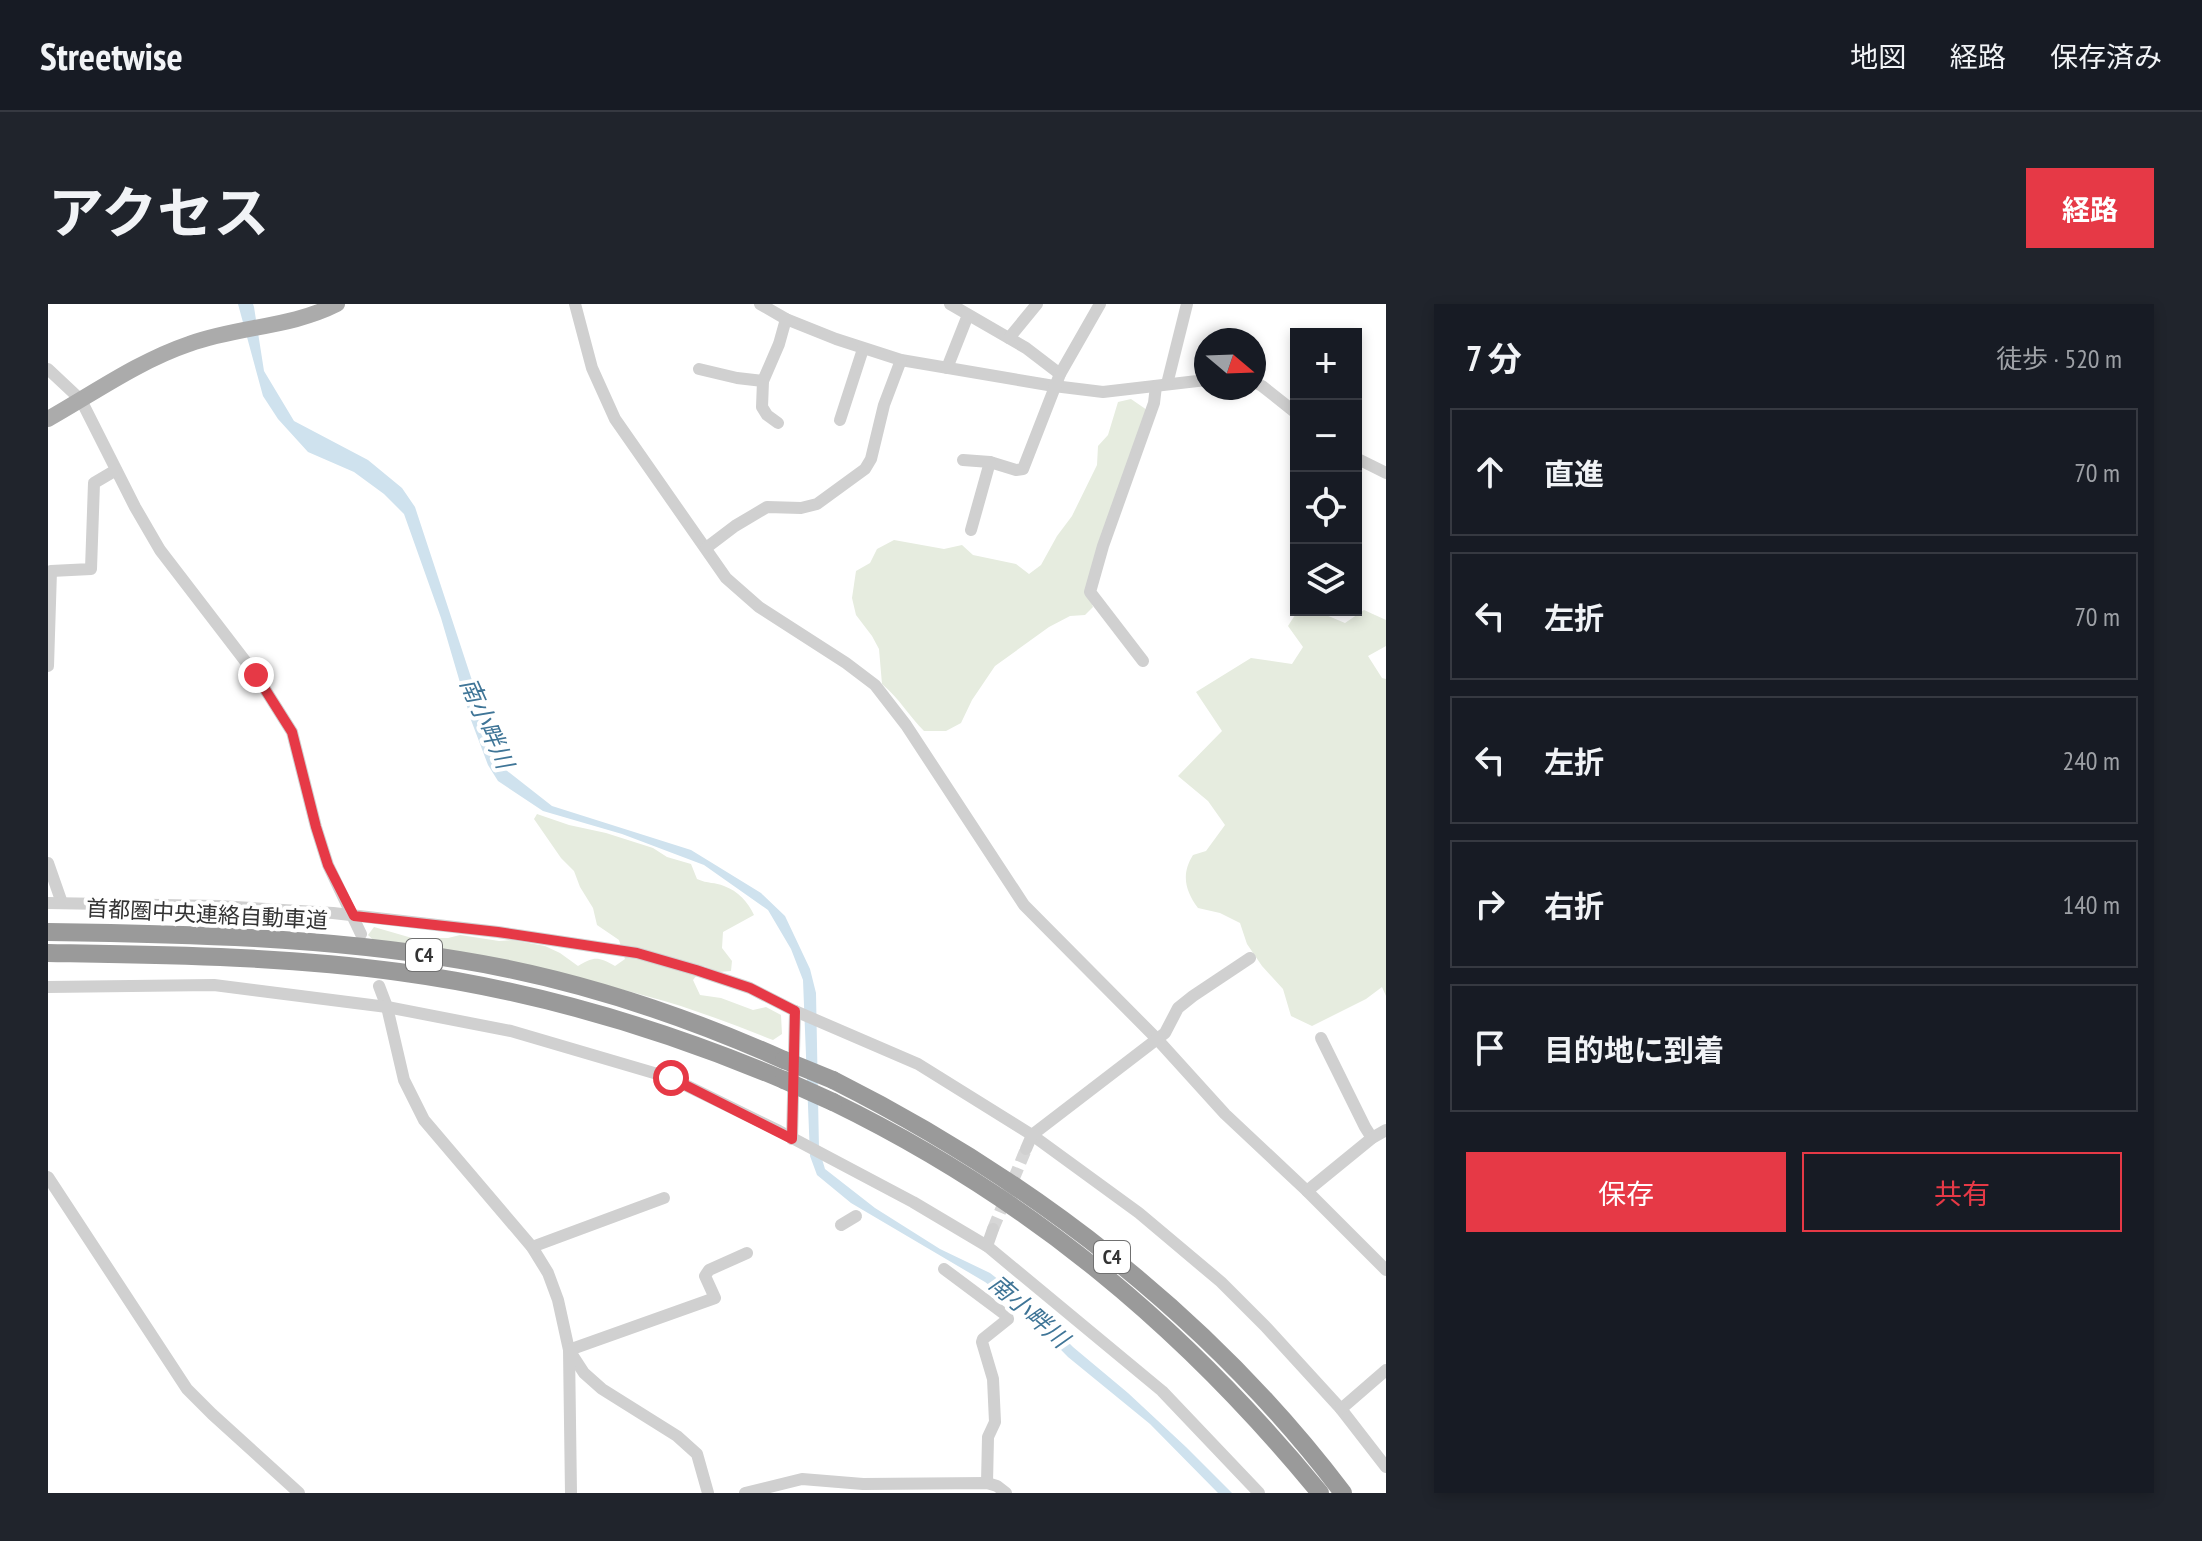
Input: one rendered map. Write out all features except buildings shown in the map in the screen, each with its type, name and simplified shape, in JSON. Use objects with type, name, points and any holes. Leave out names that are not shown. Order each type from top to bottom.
[{"type":"highway","name":"首都圏中央連絡自動車道","points":[[48,932],[185,934],[287,940],[461,960],[606,994],[730,1036],[833,1080],[942,1139],[1006,1179],[1105,1251],[1203,1335],[1302,1441],[1343,1493]]},
{"type":"highway","name":"首都圏中央連絡自動車道","points":[[48,953],[285,960],[445,979],[529,996],[666,1034],[784,1080],[933,1154],[1043,1227],[1094,1266],[1147,1310],[1213,1373],[1261,1423],[1320,1493]]},
{"type":"main road","points":[[48,419],[131,371],[191,343],[297,320],[337,304]]},
{"type":"street","points":[[575,304],[592,368],[615,419],[726,578],[759,607],[875,685],[906,725],[1024,905],[1157,1039],[1225,1114],[1386,1270]]},
{"type":"street","points":[[760,304],[786,319],[901,360],[1057,380],[1103,392],[1194,381]]},
{"type":"street","points":[[950,304],[1043,360],[1057,380]]},
{"type":"street","points":[[1009,338],[1037,304]]},
{"type":"street","points":[[963,460],[1023,469],[1057,380],[1100,304]]},
{"type":"street","points":[[1143,661],[1090,592],[1187,304]]},
{"type":"street","points":[[947,368],[968,315]]},
{"type":"street","points":[[778,423],[762,407],[763,381],[786,319]]},
{"type":"street","points":[[840,420],[863,349]]},
{"type":"street","points":[[706,548],[767,507],[801,508],[817,504],[865,469],[871,459],[884,405],[901,360]]},
{"type":"street","points":[[48,369],[81,400],[160,550],[256,675],[292,732],[328,865],[361,934]]},
{"type":"street","points":[[699,369],[763,381]]},
{"type":"street","points":[[1266,389],[1290,408]]},
{"type":"street","points":[[1362,461],[1386,473]]},
{"type":"street","points":[[971,530],[990,462]]},
{"type":"street","points":[[48,666],[51,571],[91,569],[94,483],[116,470]]},
{"type":"street","points":[[48,863],[55,903],[219,906],[333,913],[498,932],[637,953],[750,988],[795,1011],[918,1064],[1032,1135],[1139,1213],[1221,1282],[1265,1326],[1341,1409],[1386,1467]]},
{"type":"street","points":[[1026,1149],[1032,1135],[1165,1033],[1178,1008],[1250,958]]},
{"type":"street","points":[[48,987],[214,985],[387,1007],[511,1031],[671,1078],[913,1202],[987,1246],[1162,1391],[1259,1493]]},
{"type":"street","points":[[379,986],[404,1080],[424,1120],[532,1247],[548,1273],[558,1300],[569,1350],[571,1493]]},
{"type":"street","points":[[792,1139],[795,1011]]},
{"type":"street","points":[[1321,1038],[1372,1138]]},
{"type":"street","points":[[1307,1191],[1386,1130]]},
{"type":"street","points":[[48,1177],[187,1389],[299,1493]]},
{"type":"street","points":[[532,1247],[664,1198]]},
{"type":"street","points":[[841,1225],[856,1216]]},
{"type":"street","points":[[987,1246],[993,1229]]},
{"type":"street","points":[[569,1350],[715,1298],[705,1276],[709,1270],[747,1253]]},
{"type":"street","points":[[944,1269],[1008,1319],[982,1342],[993,1379],[995,1422],[988,1437],[987,1483]]},
{"type":"street","points":[[569,1350],[584,1373],[602,1389],[677,1436],[697,1454],[708,1493]]},
{"type":"street","points":[[1341,1409],[1386,1370]]},
{"type":"street","points":[[745,1493],[802,1479],[938,1488],[987,1483],[1006,1493]]},
{"type":"shaded area","points":[[1131,399],[1147,410],[1086,589],[1093,607],[1085,615],[1070,616],[1049,627],[995,666],[961,723],[946,731],[924,731],[882,684],[879,649],[856,615],[852,598],[856,571],[870,563],[877,549],[894,540],[944,549],[962,545],[973,555],[1016,564],[1029,574],[1041,565],[1072,516],[1097,465],[1098,446],[1108,435],[1118,402]]},
{"type":"shaded area","points":[[1364,610],[1386,620],[1386,646],[1368,656],[1382,678],[1386,679],[1386,996],[1382,987],[1366,999],[1312,1026],[1291,1016],[1283,989],[1247,944],[1240,923],[1220,913],[1198,908],[1190,895],[1186,882],[1189,862],[1193,855],[1206,851],[1225,825],[1208,801],[1178,776],[1222,731],[1196,692],[1251,658],[1292,664],[1303,647],[1288,626],[1294,616],[1328,616],[1345,623],[1355,616],[1362,616]]},
{"type":"shaded area","points":[[537,814],[653,848],[667,857],[691,864],[697,879],[729,888],[746,901],[754,915],[723,932],[722,948],[732,961],[731,971],[719,972],[704,966],[693,980],[700,995],[721,998],[753,1010],[766,1007],[781,1015],[782,1034],[773,1040],[662,1000],[581,980],[380,946],[368,935],[374,927],[412,938],[460,935],[512,940],[545,946],[578,966],[596,959],[615,966],[625,959],[619,940],[597,925],[593,908],[574,871],[534,819]]},
{"type":"water","name":"南小畔川","points":[[238,304],[253,304],[264,371],[294,421],[368,460],[402,488],[415,507],[486,723],[506,770],[552,806],[691,850],[761,893],[785,916],[810,969],[816,993],[819,1149],[825,1169],[875,1208],[940,1249],[990,1273],[1032,1306],[1232,1493],[1218,1493],[1150,1424],[1068,1357],[1020,1308],[985,1282],[851,1203],[817,1175],[810,1156],[803,980],[791,949],[768,910],[704,865],[622,834],[543,811],[498,781],[488,765],[471,720],[441,618],[404,514],[384,494],[354,472],[308,452],[278,419],[263,396]]},
{"type":"tunnel","points":[[993,1229],[1026,1149]]},
{"type":"route","points":[[256,675],[292,732],[328,865],[354,916],[498,932],[637,953],[750,988],[795,1011],[792,1139],[671,1078]]}]
